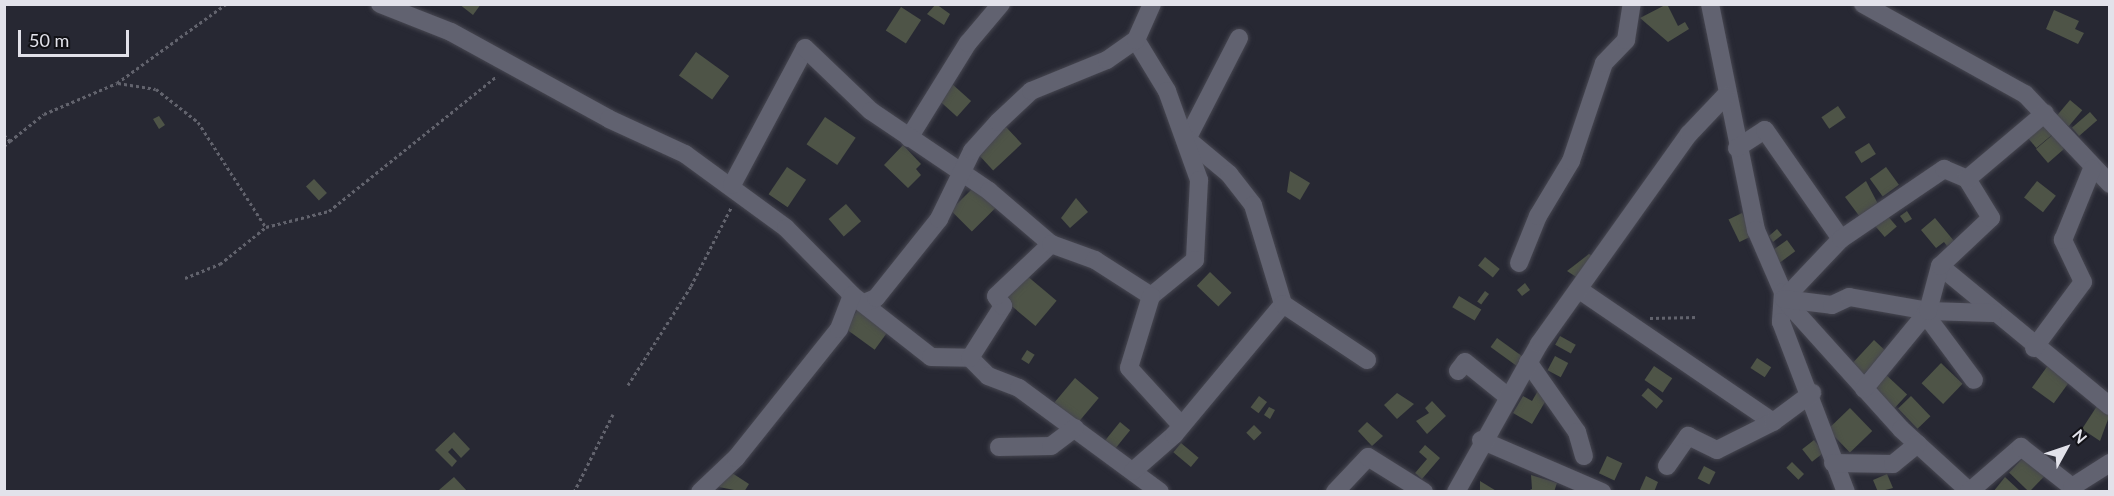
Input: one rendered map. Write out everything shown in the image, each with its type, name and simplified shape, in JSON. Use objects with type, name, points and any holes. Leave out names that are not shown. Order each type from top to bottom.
[{"type":"street","points":[[380,4],[410,8],[507,63],[685,154],[734,187],[786,228],[858,299],[931,357],[969,358],[988,376],[1019,388],[1160,492]]},
{"type":"street","points":[[909,138],[968,43],[1001,4]]},
{"type":"street","points":[[858,299],[876,298],[933,227],[972,151],[1031,91],[1107,60],[1136,40],[1152,4]]},
{"type":"street","points":[[1519,263],[1538,216],[1570,162],[1604,63],[1626,40],[1632,4]]},
{"type":"street","points":[[1710,4],[1725,96],[1756,230],[1784,299],[1918,444],[1970,491],[2021,447],[2072,487],[2109,463]]},
{"type":"street","points":[[1863,4],[1944,45],[2025,94],[2045,112],[2092,169],[2109,184]]},
{"type":"street","points":[[1187,139],[1239,38]]},
{"type":"street","points":[[1136,40],[1167,91],[1187,139],[1199,180],[1195,260],[1151,296],[1129,368],[1181,425]]},
{"type":"street","points":[[734,187],[805,48],[872,111],[961,173],[1051,244],[1095,260],[1151,296]]},
{"type":"street","points":[[1456,492],[1481,440],[1528,363],[1581,291],[1643,196],[1725,96]]},
{"type":"street","points":[[1967,179],[2045,112]]},
{"type":"street","points":[[1737,148],[1765,130],[1841,239]]},
{"type":"street","points":[[1187,139],[1229,174],[1253,205],[1283,304],[1367,360]]},
{"type":"street","points":[[1846,492],[1833,463],[1812,393],[1781,322],[1784,299],[1841,239],[1944,169],[1967,179],[1991,218],[1940,267],[1927,312],[1864,388]]},
{"type":"street","points":[[2034,348],[2083,282],[2063,240],[2092,169]]},
{"type":"street","points":[[969,358],[1003,306],[996,297],[1051,244]]},
{"type":"street","points":[[1940,267],[2034,348],[2109,406]]},
{"type":"street","points":[[1581,291],[1773,422]]},
{"type":"street","points":[[1784,299],[1832,305],[1849,297],[1927,312],[1993,313]]},
{"type":"street","points":[[700,492],[736,458],[839,329],[858,299]]},
{"type":"street","points":[[1133,471],[1181,425],[1283,304]]},
{"type":"street","points":[[1927,312],[1974,380]]},
{"type":"street","points":[[1458,371],[1465,362],[1507,396]]},
{"type":"street","points":[[1528,363],[1577,432],[1584,456]]},
{"type":"street","points":[[1666,466],[1688,436],[1717,450],[1773,422],[1812,393]]},
{"type":"street","points":[[999,447],[1051,446],[1075,428]]},
{"type":"street","points":[[1481,440],[1602,492]]},
{"type":"street","points":[[1833,463],[1893,464],[1918,444]]},
{"type":"street","points":[[1335,492],[1368,457],[1424,492]]},
{"type":"path","points":[[4,146],[44,114],[117,83],[226,4]]},
{"type":"path","points":[[185,278],[220,264],[266,227],[329,211],[492,84],[507,63]]},
{"type":"path","points":[[117,83],[156,89],[198,122],[266,227]]},
{"type":"path","points":[[4,135],[10,141]]},
{"type":"path","points":[[628,385],[702,267],[734,187]]},
{"type":"path","points":[[1621,319],[1697,317]]},
{"type":"path","points":[[574,492],[612,414]]},
{"type":"building","points":[[459,4],[481,4],[473,15]]},
{"type":"building","points":[[936,4],[950,14],[944,25],[927,14]]},
{"type":"building","points":[[1667,4],[1678,26],[1685,22],[1689,29],[1668,42],[1640,18]]},
{"type":"building","points":[[901,7],[921,20],[906,44],[886,30]]},
{"type":"building","points":[[2054,10],[2079,21],[2075,29],[2084,33],[2078,44],[2046,29]]},
{"type":"building","points":[[696,52],[729,76],[712,100],[679,75]]},
{"type":"building","points":[[951,83],[971,101],[957,117],[937,99]]},
{"type":"building","points":[[2070,100],[2082,110],[2069,126],[2057,116]]},
{"type":"building","points":[[1838,106],[1846,118],[1829,129],[1821,117]]},
{"type":"building","points":[[2090,112],[2097,120],[2079,136],[2072,128]]},
{"type":"building","points":[[159,116],[165,125],[159,129],[153,119]]},
{"type":"building","points":[[825,117],[856,138],[837,165],[807,144]]},
{"type":"building","points":[[2046,119],[2056,131],[2036,148],[2026,136]]},
{"type":"building","points":[[1006,127],[1022,144],[993,170],[977,154]]},
{"type":"building","points":[[2056,132],[2064,149],[2048,163],[2036,149]]},
{"type":"building","points":[[1869,143],[1876,154],[1861,163],[1855,152]]},
{"type":"building","points":[[903,145],[921,164],[916,169],[921,175],[908,188],[884,165]]},
{"type":"building","points":[[787,167],[806,180],[788,207],[769,194]]},
{"type":"building","points":[[1886,167],[1899,185],[1883,197],[1870,179]]},
{"type":"building","points":[[1290,171],[1310,183],[1300,200],[1287,192]]},
{"type":"building","points":[[314,179],[327,193],[319,200],[306,187]]},
{"type":"building","points":[[1866,181],[1878,204],[1860,217],[1845,197]]},
{"type":"building","points":[[2037,181],[2056,196],[2043,212],[2024,198]]},
{"type":"building","points":[[974,187],[995,208],[972,232],[951,210]]},
{"type":"building","points":[[1076,198],[1088,212],[1070,228],[1061,218]]},
{"type":"building","points":[[846,204],[861,221],[844,236],[829,219]]},
{"type":"building","points":[[1907,211],[1912,219],[1905,223],[1900,216]]},
{"type":"building","points":[[1742,213],[1753,235],[1739,242],[1729,220]]},
{"type":"building","points":[[1885,213],[1897,227],[1885,237],[1873,223]]},
{"type":"building","points":[[1935,218],[1954,241],[1947,246],[1944,242],[1936,248],[1921,230]]},
{"type":"building","points":[[1777,229],[1782,235],[1773,242],[1769,236]]},
{"type":"building","points":[[1787,240],[1795,251],[1778,264],[1770,252]]},
{"type":"building","points":[[1589,254],[1602,262],[1587,284],[1567,271]]},
{"type":"building","points":[[1485,257],[1500,269],[1493,278],[1478,266]]},
{"type":"building","points":[[1210,272],[1232,293],[1218,307],[1197,286]]},
{"type":"building","points":[[1026,275],[1057,301],[1035,326],[1005,300]]},
{"type":"building","points":[[1525,283],[1530,290],[1522,296],[1517,290]]},
{"type":"building","points":[[1485,291],[1489,294],[1481,304],[1477,301]]},
{"type":"building","points":[[1459,296],[1481,309],[1475,321],[1452,307]]},
{"type":"building","points":[[860,307],[890,329],[875,350],[845,328]]},
{"type":"building","points":[[1560,336],[1576,345],[1571,353],[1555,345]]},
{"type":"building","points":[[1497,338],[1530,362],[1524,371],[1491,347]]},
{"type":"building","points":[[1874,340],[1886,351],[1863,375],[1851,364]]},
{"type":"building","points":[[1027,350],[1035,355],[1029,364],[1021,359]]},
{"type":"building","points":[[1555,356],[1568,363],[1561,377],[1547,370]]},
{"type":"building","points":[[1757,358],[1771,367],[1765,377],[1750,368]]},
{"type":"building","points":[[1941,363],[1963,384],[1943,404],[1922,383]]},
{"type":"building","points":[[2049,364],[2071,380],[2054,403],[2032,387]]},
{"type":"building","points":[[1654,366],[1672,378],[1663,392],[1644,380]]},
{"type":"building","points":[[1883,372],[1907,395],[1894,408],[1870,386]]},
{"type":"building","points":[[1075,378],[1099,398],[1078,422],[1054,403]]},
{"type":"building","points":[[1648,388],[1663,401],[1657,409],[1641,396]]},
{"type":"building","points":[[1539,389],[1549,395],[1532,424],[1513,413],[1523,396],[1532,401]]},
{"type":"building","points":[[1397,393],[1414,404],[1397,419],[1384,405]]},
{"type":"building","points":[[1259,396],[1267,402],[1259,413],[1251,407]]},
{"type":"building","points":[[1911,396],[1930,416],[1918,429],[1898,409]]},
{"type":"building","points":[[1432,401],[1446,416],[1427,434],[1416,421],[1429,413],[1425,408]]},
{"type":"building","points":[[2097,406],[2110,414],[2100,441],[2082,429]]},
{"type":"building","points":[[1269,407],[1275,410],[1270,419],[1264,415]]},
{"type":"building","points":[[1850,408],[1872,431],[1850,453],[1828,430]]},
{"type":"building","points":[[1120,422],[1130,430],[1114,450],[1104,442]]},
{"type":"building","points":[[1367,422],[1383,436],[1372,446],[1358,431]]},
{"type":"building","points":[[1254,425],[1262,433],[1254,441],[1246,433]]},
{"type":"building","points":[[454,432],[470,449],[461,458],[452,448],[448,452],[457,461],[452,467],[435,450]]},
{"type":"building","points":[[1814,440],[1824,453],[1812,462],[1802,449]]},
{"type":"building","points":[[1181,443],[1199,458],[1191,467],[1173,452]]},
{"type":"building","points":[[1425,445],[1440,458],[1422,479],[1415,473],[1427,459],[1419,452]]},
{"type":"building","points":[[1607,456],[1622,463],[1614,480],[1599,473]]},
{"type":"building","points":[[2025,456],[2045,475],[2029,492],[2009,473]]},
{"type":"building","points":[[1792,462],[1804,474],[1798,480],[1786,468]]},
{"type":"building","points":[[1704,466],[1716,472],[1709,484],[1698,478]]},
{"type":"building","points":[[729,471],[749,484],[744,492],[719,487]]},
{"type":"building","points":[[1887,474],[1893,488],[1878,492],[1873,480]]},
{"type":"building","points":[[1531,475],[1557,483],[1554,492],[1525,492],[1532,489]]},
{"type":"building","points":[[1646,476],[1658,482],[1654,492],[1639,492]]},
{"type":"building","points":[[454,477],[468,492],[439,490]]},
{"type":"building","points":[[2005,477],[2021,492],[1993,492]]},
{"type":"building","points":[[1480,481],[1498,492],[1480,492]]}]
